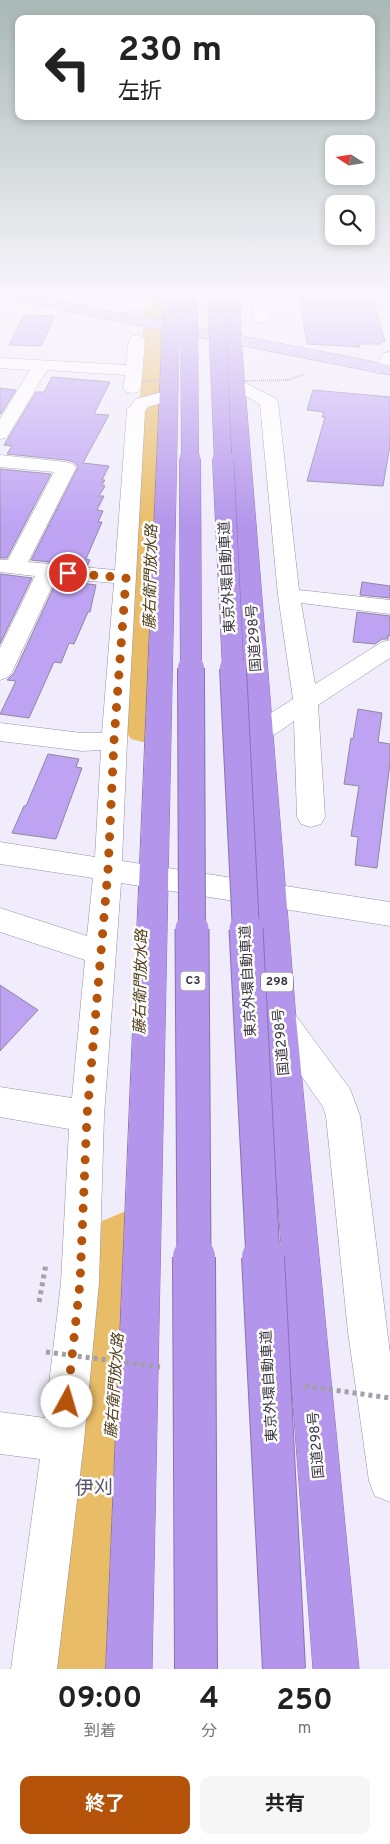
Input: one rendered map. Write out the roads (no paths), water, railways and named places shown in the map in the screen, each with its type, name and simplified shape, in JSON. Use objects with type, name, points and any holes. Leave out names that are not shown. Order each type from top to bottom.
[{"type":"highway","points":[[129,1669],[169,372]]},
{"type":"highway","name":"C3","points":[[190,372],[196,1669]]},
{"type":"highway","name":"東京外環自動車道","points":[[219,372],[233,679],[284,1669]]},
{"type":"highway","name":"国道298号","points":[[236,372],[280,1019],[336,1669]]},
{"type":"highway","points":[[323,1515],[343,1669]]},
{"type":"street","points":[[0,434],[37,372]]},
{"type":"street","points":[[134,372],[133,399],[142,403]]},
{"type":"street","points":[[237,384],[268,402],[289,596],[306,701],[311,817]]},
{"type":"street","points":[[34,1669],[63,1441],[80,1283],[87,1116],[108,870],[114,741],[136,410],[142,403],[168,395]]},
{"type":"street","points":[[0,461],[66,468],[8,566],[126,578]]},
{"type":"street","points":[[0,672],[48,571]]},
{"type":"street","points":[[289,596],[390,607]]},
{"type":"street","points":[[261,731],[390,648]]},
{"type":"street","points":[[0,732],[82,742],[114,741]]},
{"type":"street","points":[[0,853],[390,914]]},
{"type":"street","points":[[0,920],[101,953]]},
{"type":"street","points":[[280,1019],[338,1100],[343,1116],[367,1332],[390,1481]]},
{"type":"street","points":[[0,1102],[87,1116]]},
{"type":"street","points":[[0,1433],[63,1441]]},
{"type":"waterway","name":"藤右衛門放水路","points":[[147,728],[156,372]]},
{"type":"waterway","name":"藤右衛門放水路","points":[[94,1669],[126,1245]]},
{"type":"district","name":"伊刈","points":[[94,1489]]}]
